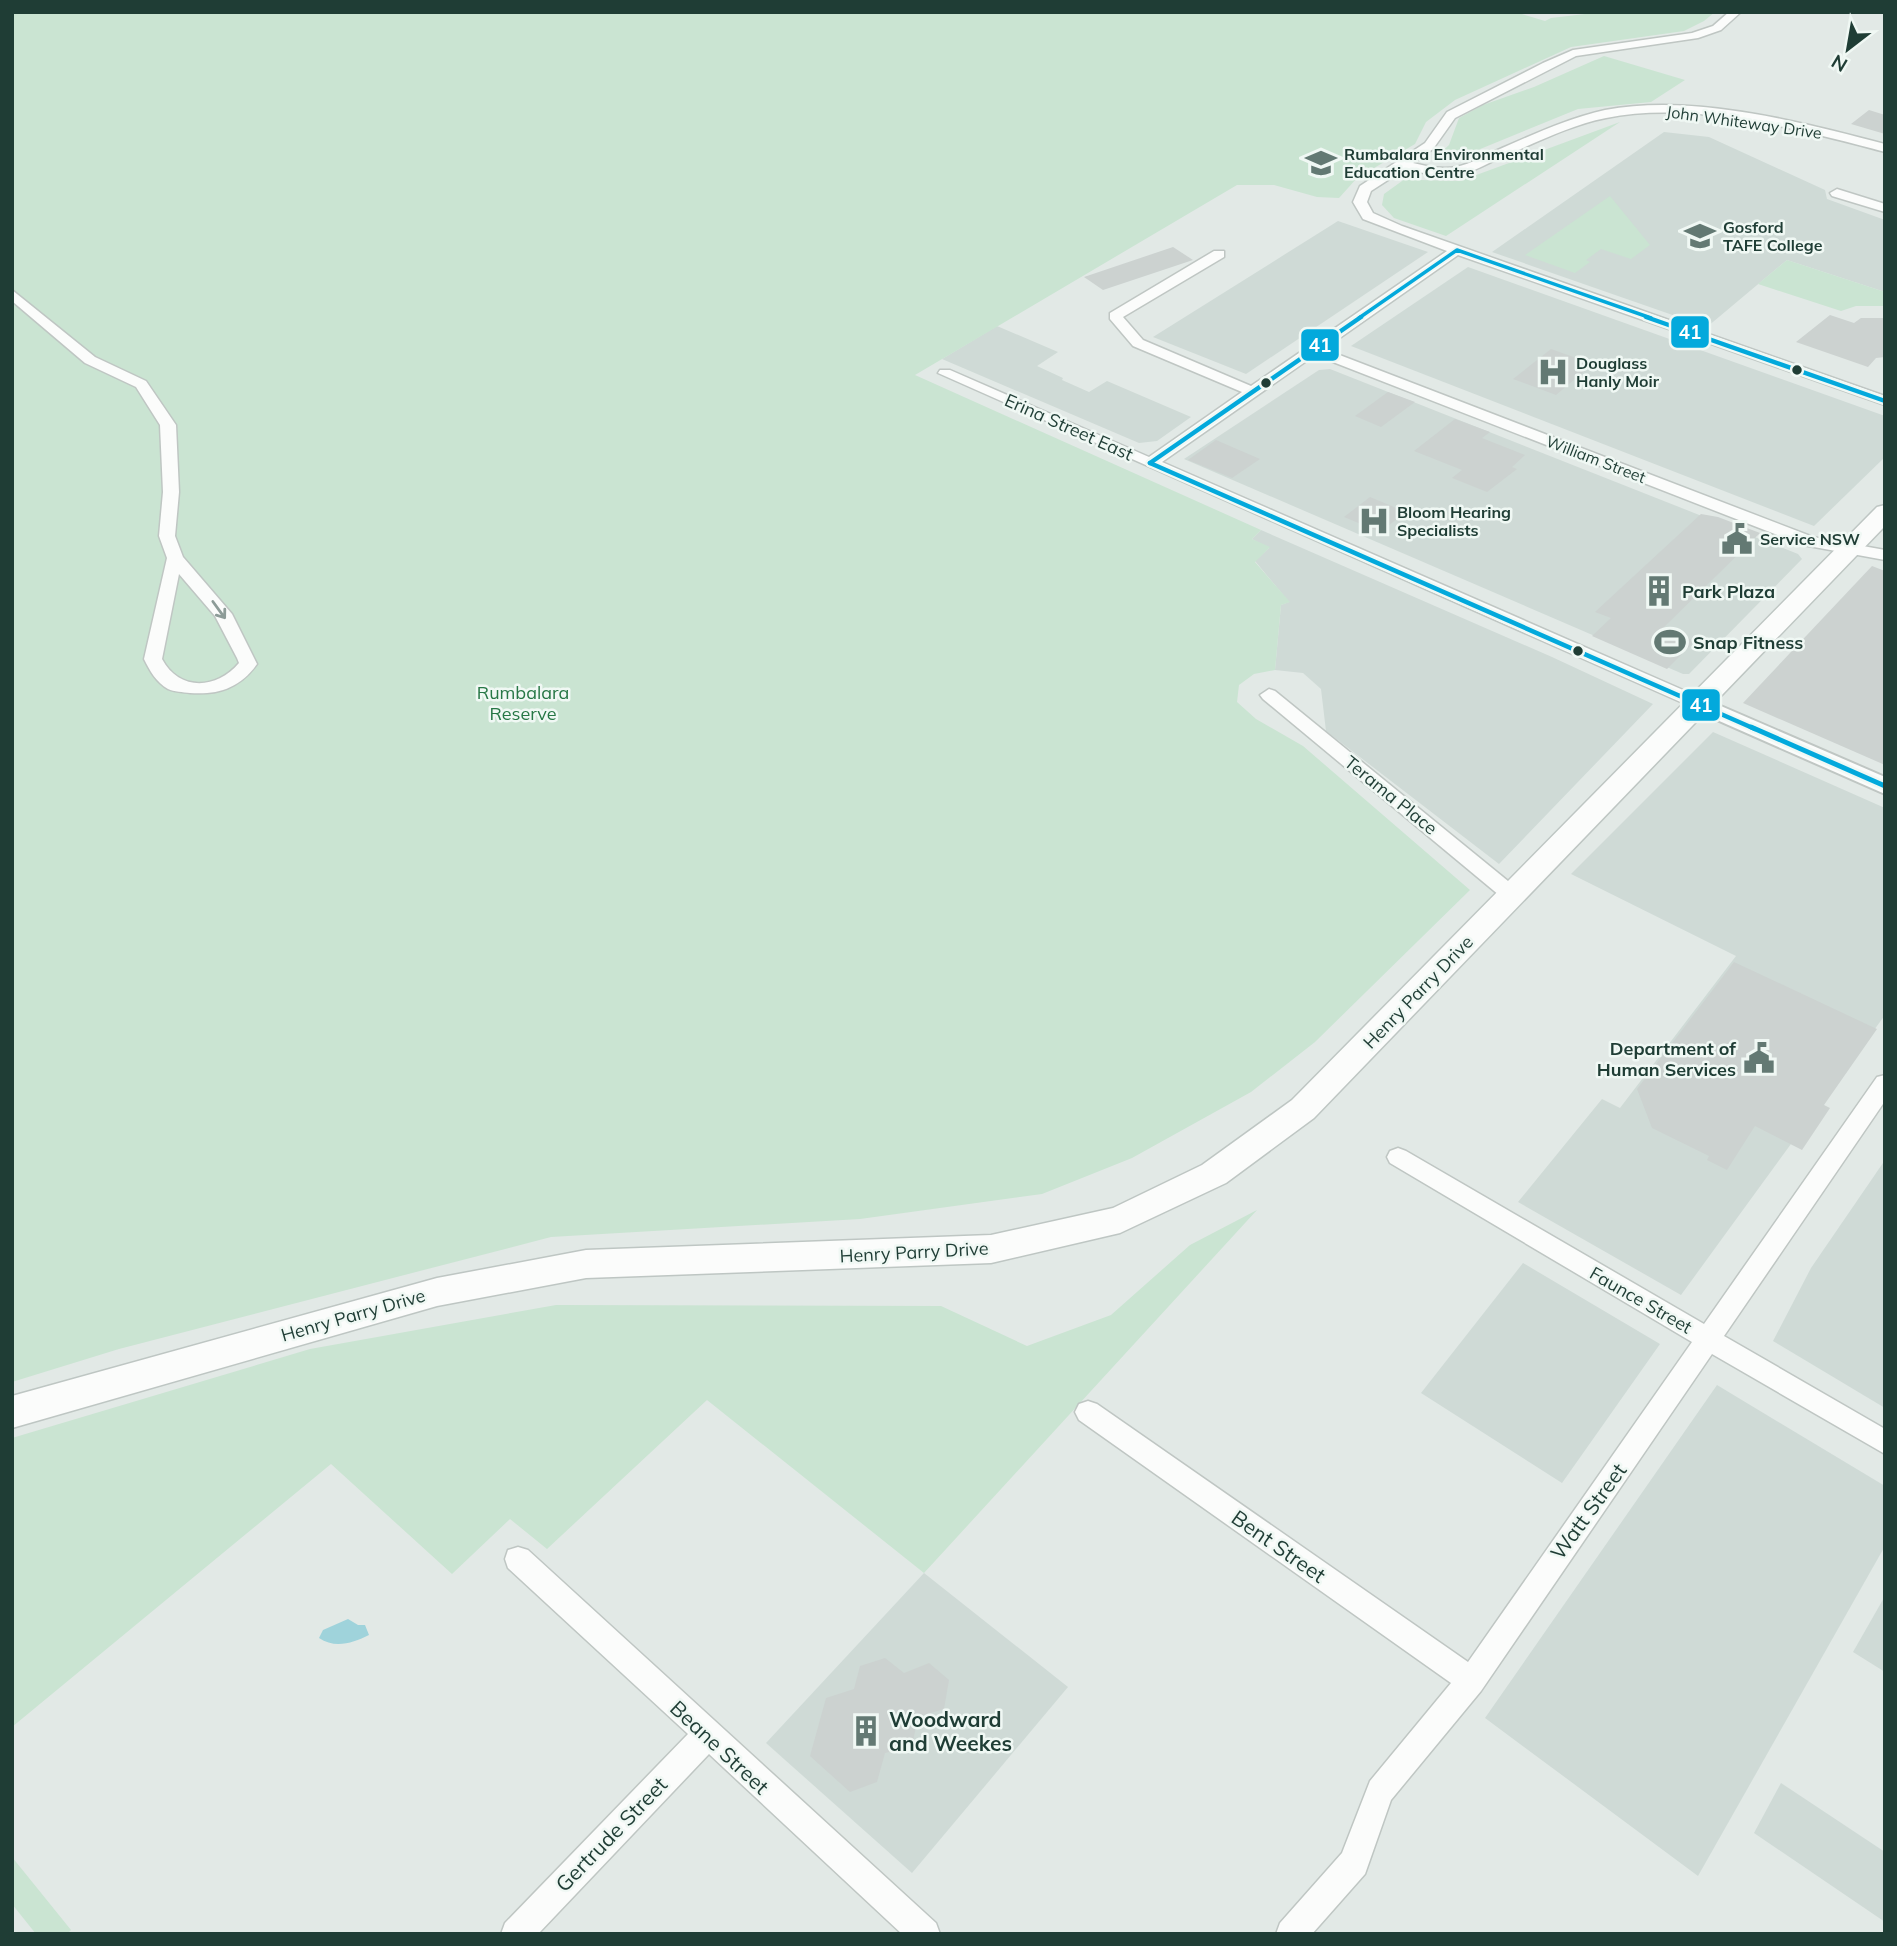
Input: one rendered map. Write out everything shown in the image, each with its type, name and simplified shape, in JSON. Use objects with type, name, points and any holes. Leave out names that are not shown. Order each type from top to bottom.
[{"type":"main road","name":"Henry Parry Drive","points":[[12,1412],[437,1292],[586,1264],[991,1249],[1120,1220],[1214,1174],[1303,1109],[1885,512]]},
{"type":"street","points":[[1736,12],[1717,28],[1680,40],[1573,53],[1451,115],[1429,146],[1365,189],[1360,202],[1362,209],[1381,222],[1457,250],[1885,401]]},
{"type":"street","name":"John Whiteway Drive","points":[[1403,165],[1436,172],[1458,172],[1585,120],[1609,114],[1635,112],[1698,113],[1819,132],[1885,148]]},
{"type":"street","points":[[1837,193],[1885,208]]},
{"type":"street","points":[[1150,463],[1457,250]]},
{"type":"street","points":[[1219,254],[1115,316],[1138,343],[1251,391]]},
{"type":"street","points":[[12,294],[90,360],[141,384],[169,425],[171,492],[167,536],[175,558],[223,614],[248,664],[237,677],[225,684],[205,688],[176,686],[161,674],[153,659],[175,558]]},
{"type":"street","name":"William Street","points":[[1311,349],[1809,541],[1885,555]]},
{"type":"street","name":"Erina Street East","points":[[945,373],[1885,786]]},
{"type":"street","name":"Terama Place","points":[[1269,695],[1512,895]]},
{"type":"street","name":"Watt Street","points":[[1291,1934],[1354,1863],[1380,1791],[1471,1681],[1885,1083]]},
{"type":"street","name":"Faunce Street","points":[[1398,1157],[1885,1443]]},
{"type":"street","name":"Bent Street","points":[[1088,1412],[1471,1681]]},
{"type":"street","name":"Beane Street","points":[[518,1559],[925,1934]]},
{"type":"street","name":"Gertrude Street","points":[[516,1934],[707,1735]]},
{"type":"shaded area","name":"Gosford TAFE College","points":[[1664,132],[1709,137],[1825,190],[1827,199],[1885,220],[1885,292],[1787,260],[1707,327],[1492,252]]},
{"type":"shaded area","points":[[1338,221],[1428,252],[1246,374],[1153,337]]},
{"type":"shaded area","points":[[1468,267],[1885,416],[1885,457],[1814,526],[1351,346]]},
{"type":"shaded area","points":[[997,326],[1058,352],[1037,366],[1063,378],[1062,380],[1089,392],[1107,381],[1191,417],[1157,441],[1139,443],[942,359]]},
{"type":"shaded area","points":[[1330,369],[1798,554],[1802,559],[1689,674],[1683,674],[1184,459],[1319,370]]},
{"type":"shaded area","points":[[1261,530],[1653,704],[1499,864],[1326,731],[1321,689],[1303,673],[1275,670],[1281,605],[1289,602],[1255,561],[1269,548],[1252,539]]},
{"type":"shaded area","points":[[1713,732],[1885,808],[1885,1015],[1681,1295],[1518,1202],[1602,1099],[1620,1108],[1736,956],[1571,874]]},
{"type":"shaded area","points":[[1885,1160],[1885,1408],[1773,1341],[1811,1268]]},
{"type":"shaded area","points":[[1523,1263],[1660,1344],[1562,1483],[1421,1393]]},
{"type":"shaded area","points":[[1717,1385],[1885,1486],[1885,1546],[1698,1876],[1485,1718]]},
{"type":"shaded area","points":[[924,1573],[1068,1687],[912,1873],[766,1743]]},
{"type":"shaded area","points":[[1885,1596],[1885,1672],[1853,1652]]},
{"type":"shaded area","points":[[1781,1783],[1885,1852],[1885,1922],[1754,1833]]},
{"type":"green space","name":"Rumbalara Reserve","points":[[12,12],[1515,12],[1545,21],[1602,12],[1715,12],[1684,31],[1571,47],[1455,100],[1426,122],[1415,144],[1357,178],[1339,198],[1317,197],[1274,185],[1237,185],[915,375],[1261,530],[1252,539],[1270,547],[1255,562],[1290,602],[1281,605],[1275,670],[1254,674],[1239,685],[1237,702],[1256,719],[1303,746],[1470,890],[1315,1042],[1251,1092],[1132,1158],[1042,1194],[860,1219],[551,1237],[119,1349],[12,1382]]},
{"type":"green space","points":[[1604,56],[1685,80],[1651,102],[1578,109],[1451,161],[1433,160],[1449,145],[1459,118],[1483,105],[1534,87]]},
{"type":"green space","points":[[1620,122],[1446,236],[1394,218],[1382,205],[1384,194],[1409,176],[1420,180],[1460,181]]},
{"type":"green space","points":[[1610,196],[1650,245],[1631,259],[1601,249],[1575,273],[1525,255]]},
{"type":"green space","points":[[1787,260],[1885,292],[1885,306],[1856,306],[1841,311],[1758,284]]},
{"type":"green space","points":[[1257,1210],[924,1573],[707,1400],[547,1549],[510,1519],[452,1574],[331,1464],[12,1727],[12,1438],[310,1349],[556,1305],[941,1306],[1027,1346],[1111,1315],[1190,1245]]},
{"type":"green space","points":[[12,1857],[71,1930],[67,1934],[36,1934],[12,1904]]},
{"type":"water","points":[[348,1619],[358,1625],[365,1625],[369,1635],[344,1644],[319,1638],[323,1630]]},
{"type":"building","points":[[1869,110],[1885,115],[1885,134],[1851,124]]},
{"type":"building","points":[[1173,247],[1193,260],[1103,290],[1084,277]]},
{"type":"building","points":[[1830,315],[1854,323],[1861,318],[1885,318],[1885,357],[1876,358],[1868,367],[1796,342]]},
{"type":"building","name":"Douglass Hanly Moir","points":[[1551,349],[1593,364],[1556,395],[1513,379]]},
{"type":"building","points":[[1388,392],[1415,402],[1381,427],[1355,416]]},
{"type":"building","points":[[1455,419],[1490,432],[1482,438],[1525,455],[1512,467],[1517,469],[1487,492],[1452,478],[1462,470],[1414,451]]},
{"type":"building","points":[[1216,440],[1260,459],[1232,478],[1188,460]]},
{"type":"building","name":"Bloom Hearing Specialists","points":[[1370,497],[1406,512],[1380,532],[1344,517]]},
{"type":"building","name":"Park Plaza","points":[[1701,514],[1718,517],[1760,533],[1663,628],[1695,641],[1667,669],[1592,636],[1611,618],[1595,612]]},
{"type":"building","points":[[1872,566],[1885,571],[1885,765],[1743,703]]},
{"type":"building","name":"Department of Human Services","points":[[1734,962],[1877,1029],[1824,1105],[1830,1108],[1802,1150],[1755,1126],[1727,1170],[1707,1160],[1709,1156],[1652,1128],[1637,1089]]},
{"type":"building","name":"Woodward and Weekes","points":[[885,1658],[904,1673],[929,1663],[949,1680],[944,1709],[918,1717],[912,1746],[885,1753],[877,1782],[850,1792],[810,1756],[826,1698],[854,1689],[860,1666]]},
{"type":"transit line","name":"41","points":[[1150,463],[1457,250],[1885,401]]},
{"type":"transit line","name":"41","points":[[1150,463],[1885,786]]},
{"type":"place","name":"Rumbalara Environmental Education Centre","points":[[1321,163]]},
{"type":"place","name":"Gosford TAFE College","points":[[1700,236]]},
{"type":"place","name":"Douglass Hanly Moir","points":[[1553,372]]},
{"type":"place","name":"Bloom Hearing Specialists","points":[[1374,521]]},
{"type":"place","name":"Service NSW","points":[[1737,539]]},
{"type":"place","name":"Park Plaza","points":[[1659,591]]},
{"type":"place","name":"Snap Fitness","points":[[1670,642]]},
{"type":"place","name":"Department of Human Services","points":[[1759,1058]]},
{"type":"place","name":"Woodward and Weekes","points":[[866,1731]]}]
